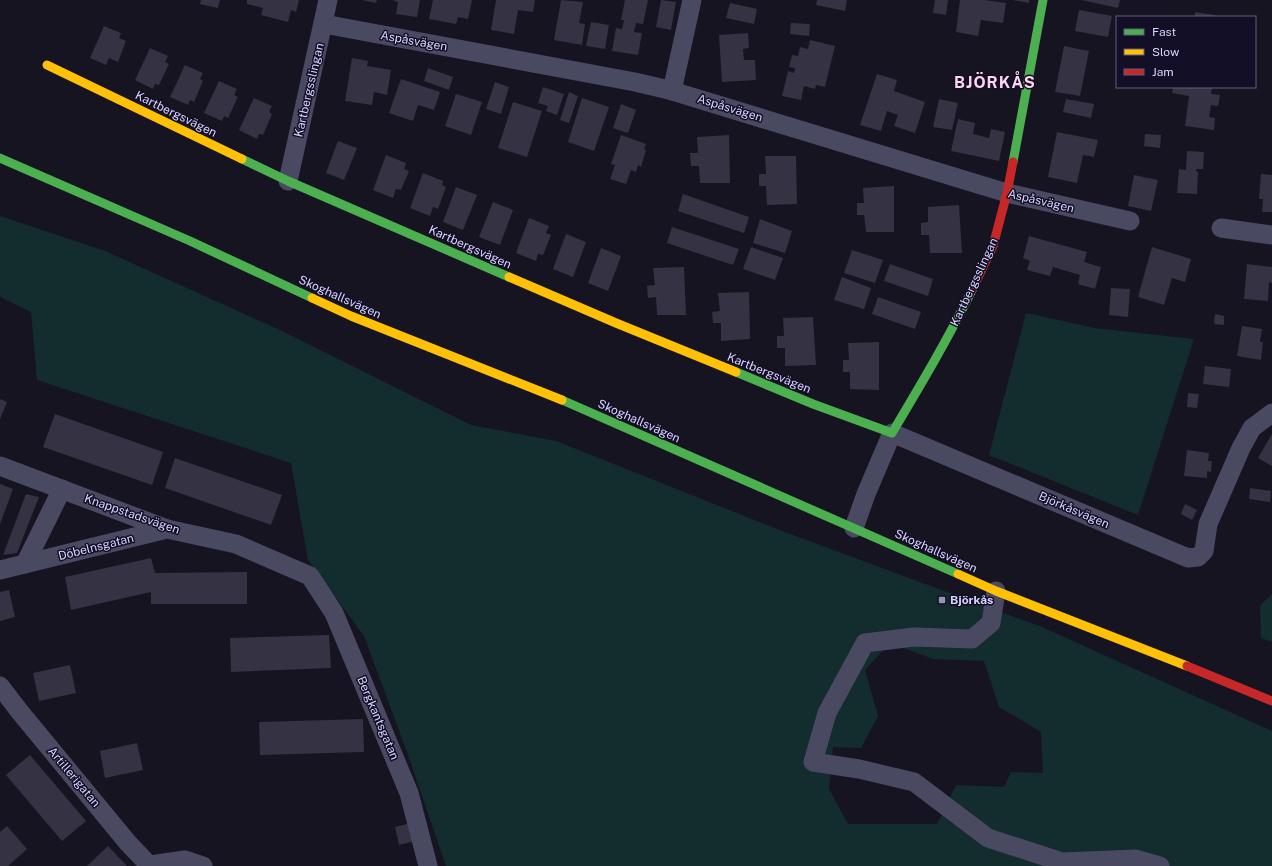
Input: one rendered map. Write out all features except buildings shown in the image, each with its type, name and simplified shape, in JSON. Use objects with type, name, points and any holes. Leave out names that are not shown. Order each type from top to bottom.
[{"type":"street","name":"Kartbergsslingan","points":[[288,181],[324,24],[328,0]]},
{"type":"street","points":[[672,91],[692,0]]},
{"type":"street","name":"Kartbergsslingan","points":[[892,433],[921,385],[954,325],[993,246],[1007,193],[1043,0]]},
{"type":"street","name":"Aspåsvägen","points":[[324,24],[635,82],[672,91],[1007,193],[1130,220]]},
{"type":"street","name":"Kartbergsvägen","points":[[47,65],[288,181],[626,328],[813,404],[892,433]]},
{"type":"street","name":"Skoghallsvägen","points":[[0,158],[190,241],[351,316],[556,398],[996,591],[1152,651],[1272,701]]},
{"type":"street","points":[[1221,228],[1272,235]]},
{"type":"street","name":"Björkåsvägen","points":[[892,433],[1188,558],[1198,557],[1204,551],[1208,524],[1241,448],[1252,428],[1272,413]]},
{"type":"street","points":[[854,528],[866,494],[892,433]]},
{"type":"street","name":"Knappstadsvägen","points":[[0,466],[167,529],[236,544],[310,576]]},
{"type":"street","points":[[25,564],[62,489]]},
{"type":"street","name":"Döbelnsgatan","points":[[0,570],[167,529]]},
{"type":"street","name":"Bergkantsgatan","points":[[310,576],[334,612],[409,793],[428,866]]},
{"type":"street","points":[[996,591],[991,623],[972,639],[914,636],[865,643],[827,713],[813,762],[859,769],[914,782],[988,838],[1062,862],[1136,859],[1160,866]]},
{"type":"street","name":"Artillerigatan","points":[[0,686],[128,843],[150,866],[185,860],[203,866]]},
{"type":"green space","points":[[0,216],[105,251],[280,330],[471,425],[556,441],[782,531],[1042,627],[1272,731],[1272,866],[446,866],[407,752],[364,636],[308,560],[291,463],[37,380],[31,312],[0,297]],"holes":[[[890,643],[933,659],[984,661],[999,707],[1041,732],[1043,773],[1011,772],[1004,787],[956,785],[937,824],[848,824],[829,789],[833,747],[861,748],[878,716],[865,670]]]},
{"type":"green space","points":[[1026,313],[1095,328],[1194,339],[1138,515],[989,455]]},
{"type":"green space","points":[[1272,594],[1272,642],[1261,638],[1260,606]]},
{"type":"traffic: fast","points":[[1013,162],[1043,0]]},
{"type":"traffic: fast","points":[[0,158],[190,241],[312,298]]},
{"type":"traffic: fast","points":[[242,159],[288,181],[509,277]]},
{"type":"traffic: fast","points":[[736,372],[813,404],[892,433],[944,344],[972,290]]},
{"type":"traffic: fast","points":[[562,400],[958,574]]},
{"type":"traffic: slow","points":[[47,65],[242,159]]},
{"type":"traffic: slow","points":[[509,277],[736,372]]},
{"type":"traffic: slow","points":[[312,298],[351,316],[562,400]]},
{"type":"traffic: slow","points":[[958,574],[996,591],[1187,666]]},
{"type":"traffic: jam","points":[[972,290],[993,246],[1007,193],[1013,162]]},
{"type":"traffic: jam","points":[[1187,666],[1272,701]]},
{"type":"place","name":"Björkås","points":[[942,600]]},
{"type":"district","name":"BJÖRKÅS","points":[[995,82]]}]
